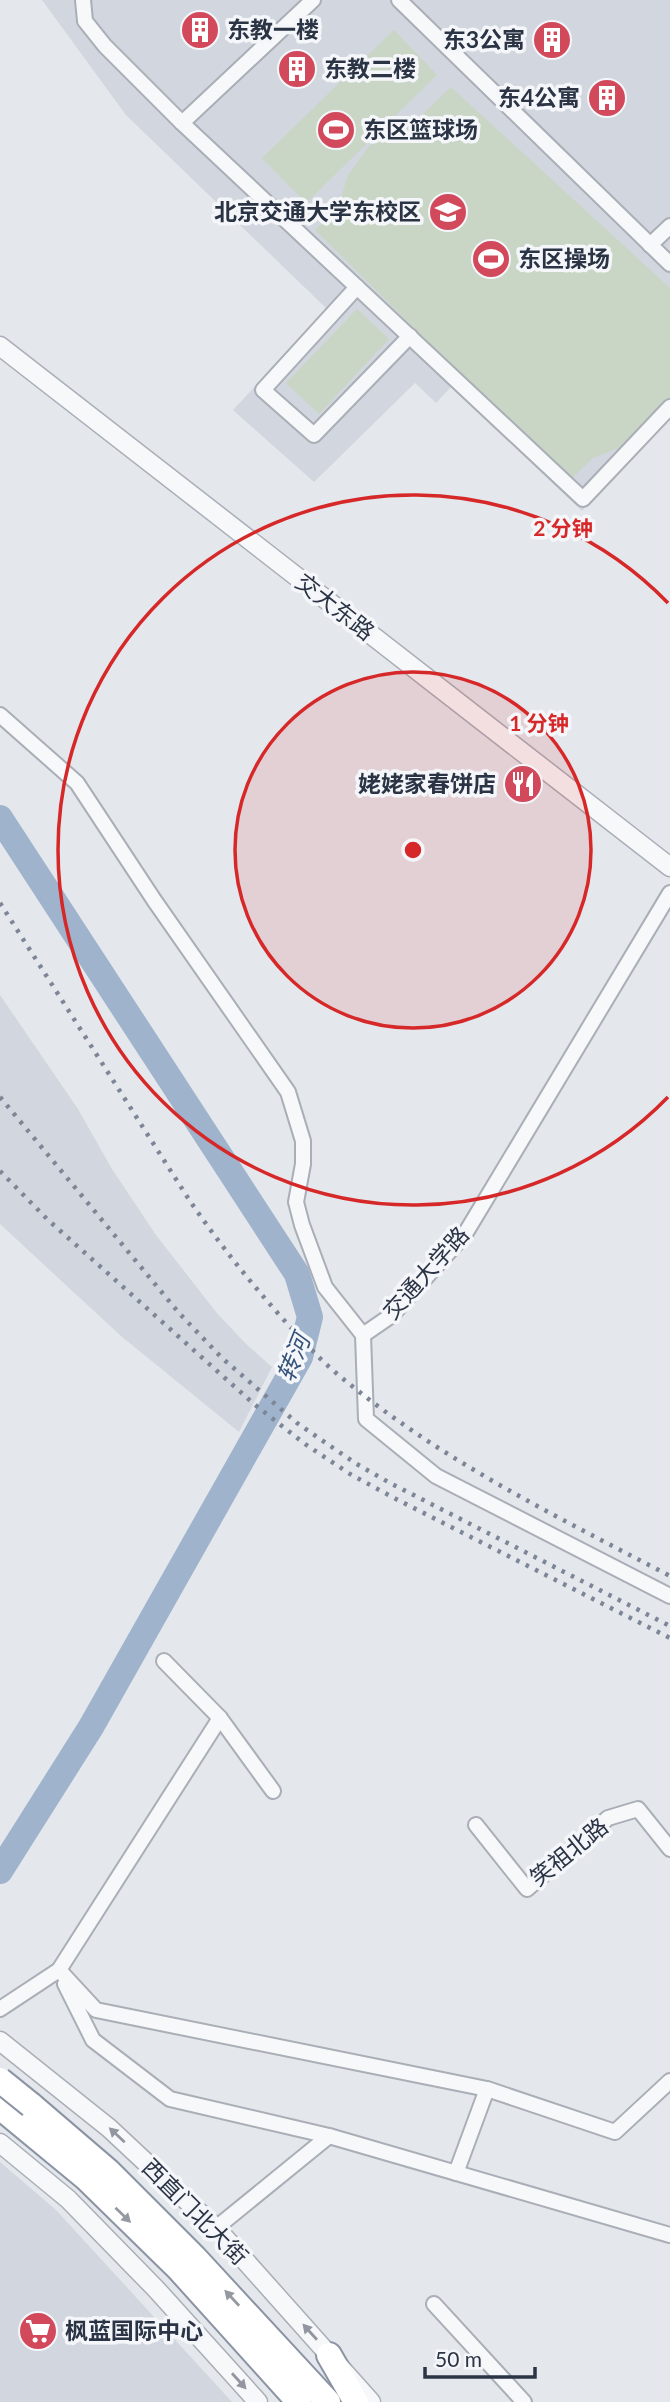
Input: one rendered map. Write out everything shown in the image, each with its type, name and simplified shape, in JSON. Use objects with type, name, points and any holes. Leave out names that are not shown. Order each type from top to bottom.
[{"type":"highway","name":"西直门北大街","points":[[0,2080],[16,2111],[179,2269],[299,2402]]},
{"type":"highway","name":"西直门北大街","points":[[16,2111],[108,2171],[194,2257],[328,2402]]},
{"type":"highway","points":[[329,2354],[356,2402]]},
{"type":"street","points":[[83,0],[85,21],[92,30],[182,123],[583,499],[670,407]]},
{"type":"street","points":[[182,123],[313,0]]},
{"type":"street","points":[[399,0],[670,264]]},
{"type":"street","points":[[650,245],[670,226]]},
{"type":"street","points":[[358,287],[263,390],[314,435],[410,336]]},
{"type":"street","name":"交大东路","points":[[0,346],[670,867]]},
{"type":"street","name":"交通大学路","points":[[0,715],[77,783],[154,900],[288,1092],[303,1142],[303,1164],[296,1202],[302,1225],[325,1287],[363,1335],[392,1315],[465,1234],[670,893]]},
{"type":"street","points":[[363,1335],[366,1419],[436,1476],[670,1596]]},
{"type":"street","points":[[164,1661],[220,1718],[273,1791]]},
{"type":"street","points":[[0,2008],[59,1970],[220,1718]]},
{"type":"street","name":"笑祖北路","points":[[476,1825],[527,1889],[608,1818],[638,1809],[670,1849]]},
{"type":"street","points":[[59,1970],[96,2010],[487,2089],[615,2132],[670,2081]]},
{"type":"street","points":[[59,1970],[93,2040],[170,2099],[329,2136],[670,2235]]},
{"type":"street","name":"西直门北大街","points":[[0,2041],[109,2127],[216,2228],[371,2402]]},
{"type":"street","points":[[0,2095],[26,2063]]},
{"type":"street","points":[[456,2173],[487,2089]]},
{"type":"street","points":[[216,2228],[329,2136]]},
{"type":"street","points":[[0,2143],[68,2199],[156,2289],[258,2402]]},
{"type":"street","points":[[434,2304],[524,2402]]},
{"type":"shaded area","name":"北京交通大学东校区","points":[[42,0],[670,0],[670,419],[582,511],[451,387],[436,403],[415,383],[314,482],[233,410],[327,309],[126,115]]},
{"type":"shaded area","points":[[0,995],[78,1109],[112,1169],[156,1235],[216,1312],[272,1367],[239,1432],[121,1336],[0,1224]]},
{"type":"shaded area","points":[[0,2162],[56,2210],[232,2402],[0,2402]]},
{"type":"green space","name":"东区篮球场","points":[[394,30],[437,75],[306,203],[262,158]]},
{"type":"green space","name":"东区操场","points":[[451,87],[670,288],[670,404],[633,442],[593,458],[569,481],[315,230],[338,210],[347,177],[369,146],[391,128],[419,118]]},
{"type":"green space","points":[[357,309],[389,339],[319,414],[286,383]]},
{"type":"waterway","name":"转河","points":[[0,818],[297,1274],[310,1317],[300,1357],[91,1727],[0,1871]]},
{"type":"railway","points":[[0,903],[199,1214],[258,1290],[315,1353],[374,1403],[455,1458],[670,1576]]},
{"type":"railway","points":[[0,1097],[179,1313],[222,1358],[297,1423],[355,1463],[390,1483],[670,1626]]},
{"type":"railway","points":[[0,1171],[47,1219],[254,1404],[305,1444],[350,1474],[396,1499],[670,1638]]},
{"type":"place","name":"东教一楼","points":[[200,30]]},
{"type":"place","name":"东3公寓","points":[[552,40]]},
{"type":"place","name":"东教二楼","points":[[297,69]]},
{"type":"place","name":"东4公寓","points":[[607,98]]},
{"type":"place","name":"东区篮球场","points":[[336,130]]},
{"type":"place","name":"北京交通大学东校区","points":[[448,212]]},
{"type":"place","name":"东区操场","points":[[491,259]]},
{"type":"place","name":"姥姥家春饼店","points":[[523,784]]},
{"type":"place","name":"枫蓝国际中心","points":[[38,2331]]}]
